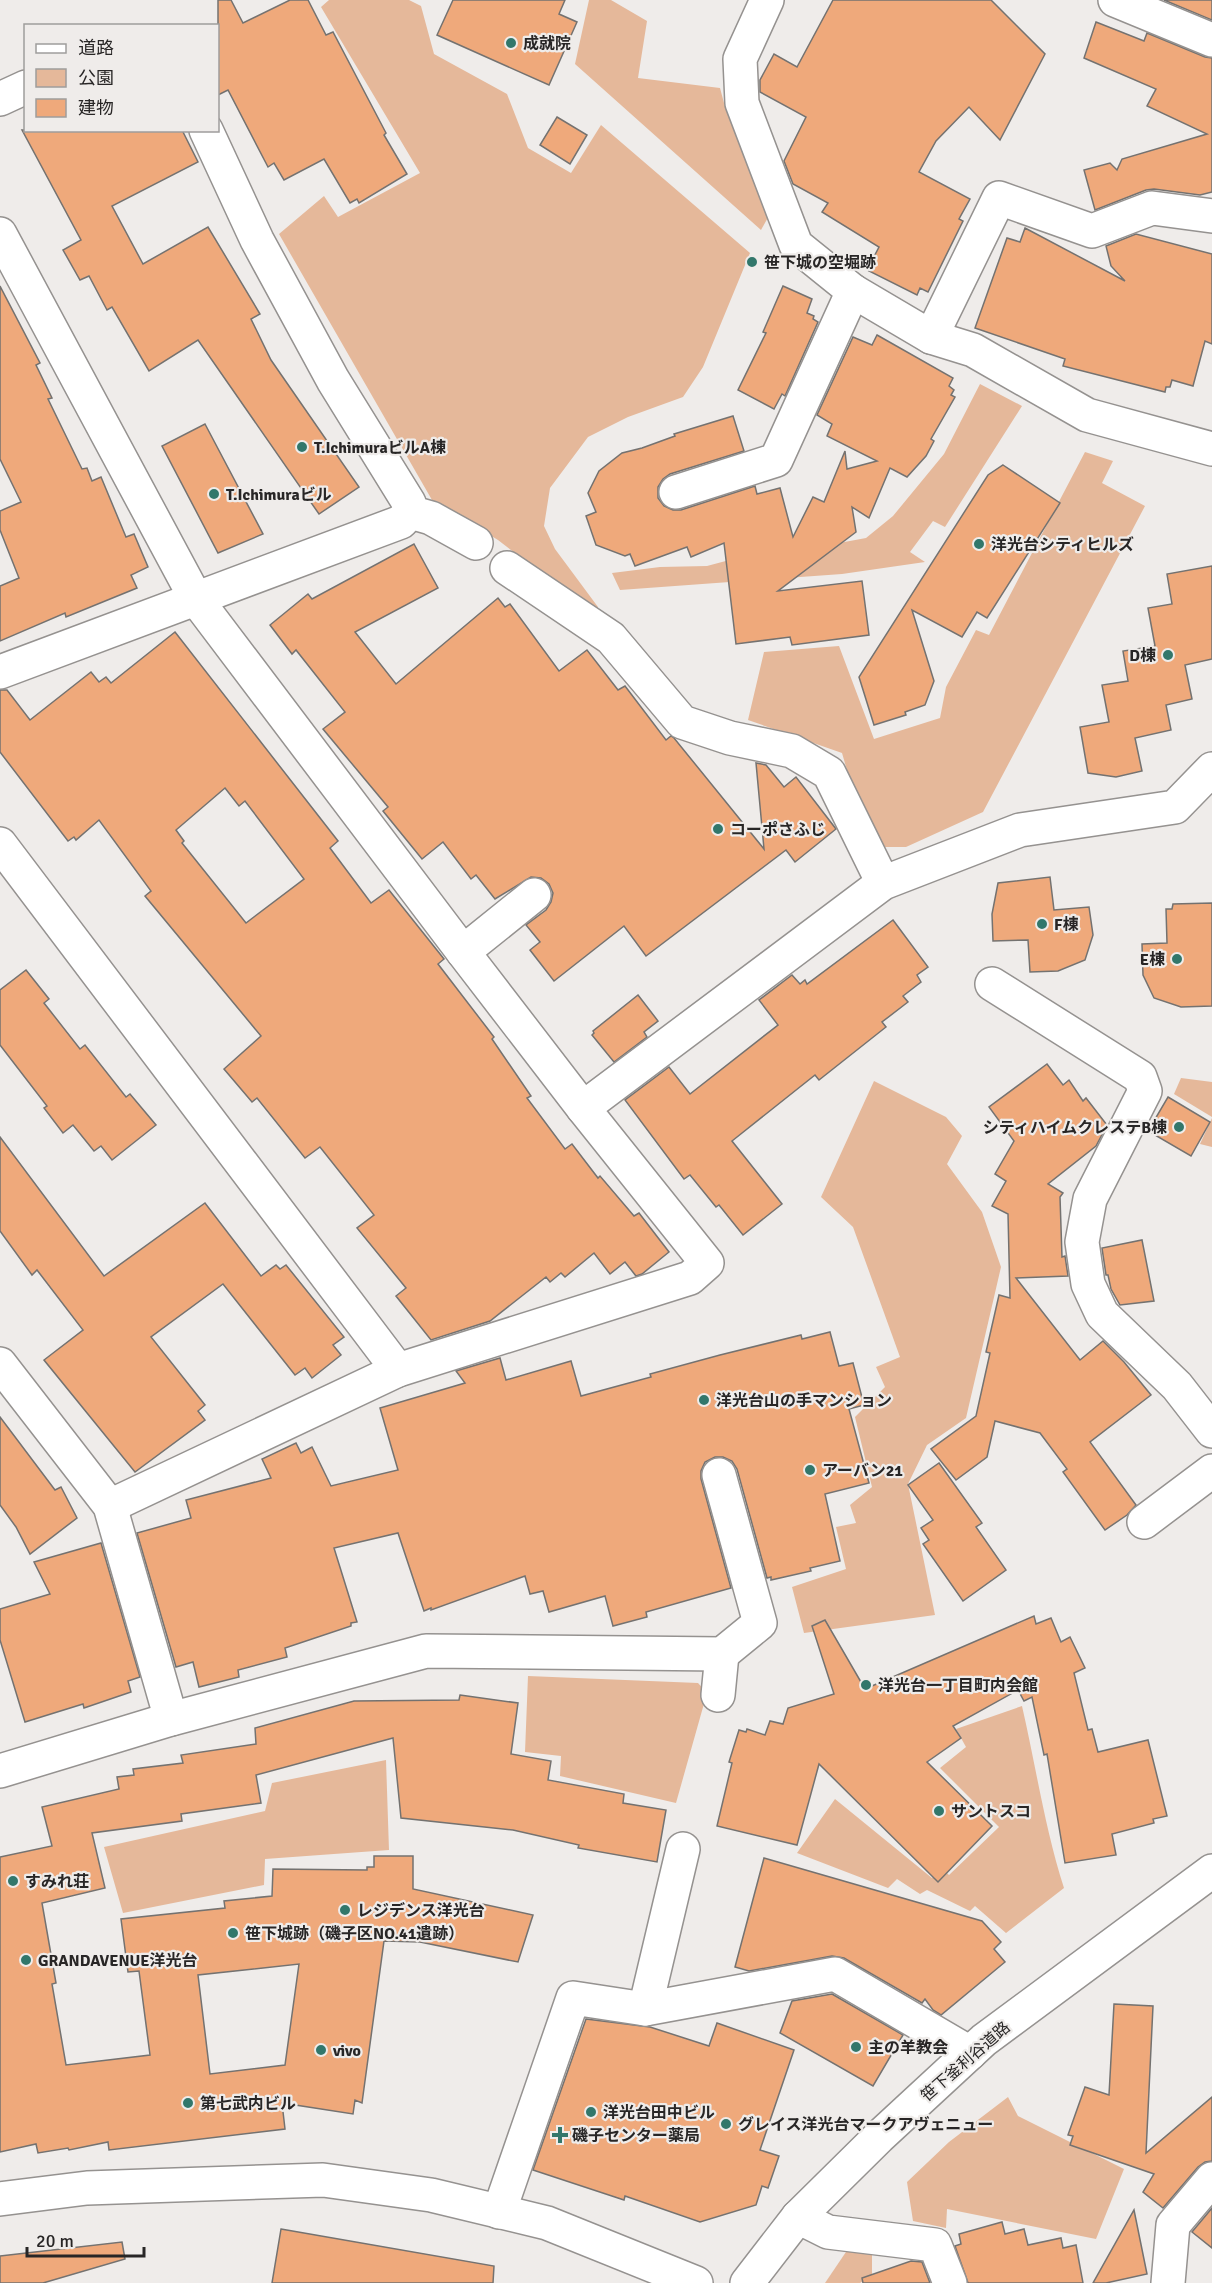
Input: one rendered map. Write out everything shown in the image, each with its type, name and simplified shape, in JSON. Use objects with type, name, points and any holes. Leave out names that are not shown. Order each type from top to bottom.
[{"type":"street","points":[[767,0],[740,59],[742,103],[796,245],[853,291],[931,337],[973,350],[1087,415],[1212,449]]},
{"type":"street","points":[[1115,0],[1212,40]]},
{"type":"street","points":[[0,99],[24,88]]},
{"type":"street","points":[[0,672],[401,522],[410,512],[409,503],[333,380],[263,250],[207,132]]},
{"type":"street","points":[[931,337],[999,198],[1092,231],[1152,208],[1212,216]]},
{"type":"street","points":[[0,234],[196,599],[462,952],[707,1263],[690,1278],[398,1370],[110,1506]]},
{"type":"street","points":[[676,492],[776,460],[853,291]]},
{"type":"street","points":[[410,512],[431,518],[476,543]]},
{"type":"street","points":[[507,568],[611,638],[682,722],[730,738],[792,751],[829,773],[883,883]]},
{"type":"street","points":[[583,1108],[883,883],[1020,830],[1175,807],[1212,769]]},
{"type":"street","points":[[0,844],[398,1370]]},
{"type":"street","points":[[462,952],[534,895]]},
{"type":"street","points":[[992,984],[1140,1077],[1145,1091],[1090,1199],[1082,1242],[1088,1284],[1102,1314],[1177,1386],[1212,1431]]},
{"type":"street","points":[[0,1364],[110,1506],[171,1719]]},
{"type":"street","points":[[1144,1522],[1212,1471]]},
{"type":"street","points":[[0,1771],[171,1719],[426,1651],[722,1654],[760,1623],[719,1475]]},
{"type":"street","points":[[718,1695],[722,1654]]},
{"type":"street","points":[[645,2009],[683,1849]]},
{"type":"street","name":"笹下釜利谷道路","points":[[747,2283],[798,2217],[970,2053],[1212,1871]]},
{"type":"street","points":[[499,2212],[573,1998],[645,2009],[835,1974],[970,2053]]},
{"type":"street","points":[[1168,2283],[1173,2225],[1212,2179]]},
{"type":"street","points":[[0,2199],[87,2188],[323,2180],[431,2195],[546,2223],[696,2283]]},
{"type":"street","points":[[798,2217],[828,2232],[935,2245],[950,2283]]},
{"type":"green space","points":[[329,0],[409,0],[421,6],[434,54],[507,94],[528,148],[571,173],[601,125],[750,253],[703,367],[683,397],[628,417],[588,437],[550,488],[544,526],[555,549],[598,607],[595,614],[498,540],[432,500],[279,234],[324,196],[338,217],[420,173],[321,7]]},
{"type":"green space","points":[[589,0],[611,0],[647,21],[638,78],[720,88],[724,103],[771,212],[761,230],[575,64]]},
{"type":"green space","points":[[980,384],[1022,406],[945,527],[933,521],[910,552],[925,562],[842,574],[620,590],[612,573],[660,567],[707,566],[800,541],[839,543],[866,538],[893,516],[944,454]]},
{"type":"green space","points":[[1085,452],[1113,461],[1102,483],[1145,506],[983,812],[906,847],[885,847],[854,794],[842,753],[748,720],[764,652],[839,646],[874,739],[940,718],[946,687],[976,630],[989,635]]},
{"type":"green space","points":[[1181,1078],[1212,1082],[1212,1117],[1174,1094]]},
{"type":"green space","points":[[874,1081],[946,1117],[962,1136],[947,1164],[982,1212],[1001,1267],[966,1418],[927,1445],[908,1484],[935,1615],[804,1633],[792,1587],[846,1569],[836,1527],[856,1523],[850,1505],[872,1487],[855,1417],[885,1387],[876,1367],[900,1357],[853,1227],[821,1197]]},
{"type":"green space","points":[[1212,1118],[1212,1147],[1200,1144]]},
{"type":"green space","points":[[528,1676],[698,1683],[707,1693],[676,1803],[560,1776],[561,1756],[525,1752]]},
{"type":"green space","points":[[1022,1706],[1046,1821],[1064,1888],[1006,1933],[975,1906],[970,1911],[927,1890],[920,1894],[897,1879],[888,1888],[797,1853],[835,1799],[932,1878],[943,1869],[949,1875],[999,1827],[940,1768],[966,1747],[956,1729]]},
{"type":"green space","points":[[386,1760],[389,1850],[265,1859],[264,1885],[123,1913],[104,1847],[265,1811],[272,1783]]},
{"type":"green space","points":[[1008,2097],[1018,2116],[1124,2169],[1096,2239],[947,2209],[946,2228],[913,2221],[907,2182],[949,2142]]},
{"type":"green space","points":[[848,2249],[872,2250],[872,2275],[860,2283],[825,2283]]},
{"type":"building","points":[[218,0],[231,0],[243,23],[290,0],[308,0],[326,35],[333,32],[386,133],[384,135],[407,174],[359,203],[357,199],[350,203],[324,159],[284,180],[274,163],[268,167],[228,90],[219,94]]},
{"type":"building","name":"成就院","points":[[453,0],[565,0],[559,14],[577,22],[549,85],[437,35]]},
{"type":"building","points":[[833,0],[991,0],[1045,54],[1000,140],[969,107],[936,141],[919,172],[970,199],[959,219],[963,221],[928,292],[920,288],[917,295],[867,270],[879,247],[822,212],[828,203],[793,184],[784,161],[806,117],[760,92],[760,80],[774,54],[797,67]]},
{"type":"building","points":[[1164,0],[1212,0],[1212,20]]},
{"type":"building","points":[[1096,22],[1144,41],[1147,33],[1212,58],[1212,192],[1200,195],[1146,190],[1095,210],[1084,170],[1110,163],[1117,170],[1122,159],[1207,134],[1147,106],[1156,89],[1084,58]]},
{"type":"building","points":[[557,117],[587,135],[570,164],[540,145]]},
{"type":"building","points":[[22,130],[24,132],[183,132],[198,162],[112,206],[143,264],[208,227],[260,314],[251,319],[271,360],[359,487],[319,514],[198,340],[149,371],[112,307],[107,310],[89,276],[80,280],[63,250],[81,240]]},
{"type":"building","points":[[1025,228],[1125,281],[1111,266],[1106,246],[1136,234],[1212,254],[1212,344],[1205,341],[1193,386],[1172,380],[1165,392],[1063,366],[1065,359],[975,328],[1007,238],[1020,242]]},
{"type":"building","points":[[0,286],[40,363],[36,365],[52,398],[48,399],[82,469],[87,468],[92,481],[101,477],[126,537],[134,534],[148,567],[131,575],[137,588],[66,617],[65,613],[0,641],[0,586],[19,578],[0,530],[0,511],[21,502],[0,459]]},
{"type":"building","points":[[783,286],[812,299],[807,313],[814,316],[813,319],[818,322],[785,396],[782,394],[774,409],[738,390],[766,333],[763,332]]},
{"type":"building","points":[[877,335],[953,378],[949,386],[954,390],[951,395],[955,397],[931,439],[934,441],[926,456],[907,477],[890,468],[869,518],[852,507],[856,532],[778,591],[862,581],[869,635],[792,645],[790,637],[736,644],[724,543],[691,557],[687,547],[635,566],[630,554],[625,556],[596,545],[586,516],[596,512],[588,493],[599,471],[622,453],[733,416],[744,451],[670,474],[658,487],[658,498],[664,506],[673,510],[681,510],[755,486],[757,494],[780,488],[793,537],[813,497],[824,502],[845,451],[847,469],[877,461],[827,436],[832,424],[817,415],[853,337],[872,345]]},
{"type":"building","name":"T.Ichimuraビル","points":[[205,424],[263,534],[218,553],[162,446]]},
{"type":"building","points":[[1003,465],[1060,503],[987,618],[977,612],[962,637],[912,610],[934,681],[925,705],[905,712],[906,715],[874,725],[859,677],[988,475]]},
{"type":"building","points":[[414,544],[438,588],[355,632],[396,684],[498,598],[505,607],[510,604],[559,671],[587,650],[618,690],[625,686],[666,740],[671,736],[674,738],[764,849],[756,763],[766,765],[784,787],[796,777],[836,829],[795,862],[786,850],[646,956],[624,926],[554,981],[530,950],[540,942],[526,925],[546,910],[551,902],[553,893],[549,884],[541,878],[531,877],[495,899],[476,875],[471,879],[443,842],[422,859],[383,811],[388,807],[323,729],[345,712],[296,650],[292,654],[270,625],[308,594],[312,599]]},
{"type":"building","name":"D棟","points":[[1212,566],[1212,659],[1185,665],[1192,699],[1166,705],[1171,730],[1135,738],[1142,771],[1116,777],[1088,773],[1080,727],[1109,722],[1102,685],[1128,681],[1123,651],[1155,646],[1148,608],[1172,604],[1167,574]]},
{"type":"building","points":[[175,632],[338,841],[330,848],[371,903],[389,890],[444,959],[438,964],[494,1037],[492,1039],[531,1096],[527,1098],[565,1149],[572,1144],[598,1178],[600,1176],[634,1216],[639,1213],[669,1252],[642,1274],[636,1276],[625,1262],[610,1274],[594,1253],[565,1277],[561,1273],[550,1282],[546,1277],[490,1321],[431,1340],[396,1296],[406,1288],[357,1228],[374,1215],[320,1147],[305,1158],[257,1098],[252,1102],[224,1069],[261,1036],[145,896],[151,891],[99,820],[76,840],[74,837],[68,841],[0,752],[0,690],[7,690],[30,720],[91,672],[99,682],[106,677],[111,683]],"holes":[[[225,788],[239,806],[245,801],[304,879],[246,923],[182,843],[184,841],[176,830]]]},
{"type":"building","name":"F棟","points":[[1050,877],[1054,910],[1089,907],[1093,935],[1085,960],[1058,971],[1030,972],[1028,940],[993,941],[992,914],[998,883]]},
{"type":"building","name":"E棟","points":[[1212,903],[1212,1006],[1181,1007],[1154,998],[1143,975],[1142,944],[1167,943],[1166,909],[1172,909],[1173,904]]},
{"type":"building","points":[[893,920],[928,967],[917,975],[921,982],[903,996],[908,1002],[882,1022],[886,1027],[819,1080],[815,1075],[732,1141],[782,1204],[743,1235],[719,1205],[716,1207],[690,1175],[684,1179],[625,1100],[669,1067],[690,1094],[778,1025],[759,1000],[792,975],[800,984],[805,980],[807,984]]},
{"type":"building","points":[[26,970],[49,999],[44,1003],[80,1049],[85,1045],[126,1097],[130,1094],[156,1125],[112,1160],[101,1146],[94,1151],[73,1125],[63,1133],[44,1108],[47,1106],[0,1045],[0,990]]},
{"type":"building","points":[[638,995],[658,1021],[644,1032],[647,1037],[614,1062],[592,1035],[593,1031]]},
{"type":"building","points":[[1047,1064],[1063,1085],[1069,1080],[1083,1101],[1086,1098],[1107,1125],[1096,1146],[1048,1184],[1063,1193],[1060,1197],[1062,1257],[1065,1256],[1068,1276],[1016,1278],[1080,1360],[1103,1341],[1151,1395],[1090,1442],[1136,1505],[1127,1515],[1105,1530],[1063,1472],[1067,1469],[1040,1433],[995,1421],[987,1457],[956,1480],[931,1449],[976,1416],[990,1353],[986,1352],[999,1295],[1010,1298],[1008,1214],[992,1206],[1006,1181],[995,1174],[1014,1141],[989,1107]]},
{"type":"building","name":"シティハイムクレステB棟","points":[[1168,1097],[1210,1122],[1191,1156],[1148,1131]]},
{"type":"building","points":[[0,1137],[104,1276],[205,1203],[261,1276],[276,1265],[280,1269],[286,1265],[344,1337],[333,1345],[341,1355],[312,1378],[305,1368],[295,1375],[223,1284],[151,1337],[205,1405],[198,1411],[205,1420],[135,1472],[44,1360],[83,1330],[37,1270],[32,1275],[0,1231]]},
{"type":"building","points":[[1142,1240],[1154,1301],[1120,1305],[1111,1289],[1108,1275],[1106,1275],[1102,1248]]},
{"type":"building","points":[[830,1332],[839,1366],[853,1363],[864,1405],[849,1409],[869,1483],[825,1494],[840,1561],[810,1568],[811,1571],[771,1580],[771,1577],[767,1578],[737,1469],[732,1461],[723,1457],[715,1457],[705,1462],[701,1471],[701,1479],[731,1588],[646,1612],[647,1617],[613,1626],[605,1596],[549,1612],[543,1591],[530,1594],[525,1576],[424,1611],[398,1533],[334,1548],[357,1622],[351,1623],[351,1626],[285,1648],[287,1657],[238,1670],[239,1677],[199,1687],[193,1662],[176,1667],[137,1533],[191,1518],[186,1500],[271,1478],[262,1459],[296,1443],[301,1453],[312,1447],[331,1486],[398,1470],[380,1408],[465,1383],[456,1371],[500,1358],[506,1380],[571,1361],[581,1396],[720,1355],[801,1335],[802,1339]]},
{"type":"building","points":[[0,1417],[55,1490],[61,1487],[77,1518],[30,1554],[16,1527],[0,1505]]},
{"type":"building","points":[[939,1463],[982,1523],[976,1527],[1006,1570],[963,1601],[923,1544],[929,1540],[921,1528],[933,1520],[908,1485]]},
{"type":"building","points":[[101,1543],[140,1677],[128,1681],[131,1692],[84,1708],[83,1704],[25,1722],[0,1640],[0,1609],[50,1594],[34,1562]]},
{"type":"building","points":[[1034,1616],[1036,1624],[1051,1618],[1061,1642],[1070,1637],[1085,1668],[1074,1673],[1088,1730],[1092,1729],[1098,1752],[1148,1740],[1167,1816],[1153,1819],[1154,1823],[1112,1834],[1116,1855],[1065,1863],[1047,1754],[1044,1755],[1032,1697],[1024,1701],[1018,1690],[953,1726],[961,1738],[927,1762],[992,1826],[938,1882],[819,1764],[797,1845],[717,1826],[732,1763],[729,1762],[739,1730],[746,1732],[747,1729],[765,1735],[770,1721],[783,1724],[788,1708],[834,1694],[812,1626],[825,1620],[865,1689]]},
{"type":"building","points":[[460,1695],[518,1703],[511,1754],[551,1761],[548,1780],[624,1794],[623,1803],[666,1810],[657,1862],[578,1848],[579,1845],[513,1830],[401,1818],[393,1738],[256,1775],[261,1803],[181,1814],[182,1821],[92,1833],[105,1888],[42,1903],[56,1983],[52,1984],[66,2065],[150,2055],[139,1971],[128,1972],[121,1919],[225,1908],[224,1901],[272,1896],[273,1869],[367,1870],[367,1867],[374,1867],[374,1856],[413,1856],[413,1889],[533,1915],[518,1962],[420,1942],[384,1941],[362,2103],[355,2100],[353,2114],[282,2103],[285,2129],[109,2150],[108,2142],[69,2150],[68,2148],[38,2153],[36,2144],[0,2152],[0,1857],[52,1846],[42,1807],[119,1789],[117,1777],[134,1775],[133,1769],[183,1763],[181,1755],[256,1744],[255,1728],[354,1701],[459,1700]],"holes":[[[299,1964],[285,2065],[210,2074],[198,1975]]]},
{"type":"building","points":[[764,1858],[982,1921],[1001,1942],[994,1949],[1005,1962],[941,2015],[933,2010],[925,1999],[922,2003],[844,1958],[832,1956],[749,1971],[735,1967]]},
{"type":"building","name":"主の羊教会","points":[[832,1994],[903,2035],[873,2086],[780,2033],[792,2001]]},
{"type":"building","points":[[1114,2004],[1153,2006],[1146,2153],[1212,2097],[1212,2161],[1205,2162],[1198,2167],[1163,2208],[1143,2192],[1154,2174],[1070,2145],[1073,2136],[1068,2135],[1085,2087],[1109,2095]]},
{"type":"building","points":[[586,2019],[650,2027],[709,2046],[717,2023],[794,2050],[760,2150],[779,2156],[768,2188],[762,2186],[756,2205],[700,2222],[625,2196],[624,2200],[533,2170]]},
{"type":"building","points":[[1212,2208],[1212,2248],[1192,2232]]},
{"type":"building","points":[[1134,2210],[1147,2274],[1106,2283],[1093,2283]]},
{"type":"building","points":[[1002,2222],[1005,2234],[1024,2229],[1028,2245],[1061,2238],[1063,2248],[1076,2245],[1083,2283],[968,2283],[955,2246],[961,2244],[959,2234]]},
{"type":"building","points":[[281,2229],[494,2266],[493,2283],[272,2283]]},
{"type":"building","points":[[122,2242],[125,2259],[43,2283],[0,2283],[0,2256]]},
{"type":"building","points":[[911,2261],[922,2262],[930,2283],[863,2283],[862,2278]]},
{"type":"place","name":"成就院","points":[[511,43]]},
{"type":"place","name":"笹下城の空堀跡","points":[[752,262]]},
{"type":"place","name":"T.IchimuraビルA棟","points":[[302,447]]},
{"type":"place","name":"T.Ichimuraビル","points":[[214,494]]},
{"type":"place","name":"洋光台シティヒルズ","points":[[979,544]]},
{"type":"place","name":"D棟","points":[[1168,655]]},
{"type":"place","name":"コーポさふじ","points":[[718,829]]},
{"type":"place","name":"F棟","points":[[1042,924]]},
{"type":"place","name":"E棟","points":[[1177,959]]},
{"type":"place","name":"シティハイムクレステB棟","points":[[1179,1127]]},
{"type":"place","name":"洋光台山の手マンション","points":[[704,1400]]},
{"type":"place","name":"アーバン21","points":[[810,1470]]},
{"type":"place","name":"洋光台一丁目町内会館","points":[[866,1685]]},
{"type":"place","name":"サントスコ","points":[[939,1811]]},
{"type":"place","name":"すみれ荘","points":[[13,1881]]},
{"type":"place","name":"レジデンス洋光台","points":[[345,1910]]},
{"type":"place","name":"笹下城跡（磯子区NO.41遺跡）","points":[[233,1933]]},
{"type":"place","name":"GRANDAVENUE洋光台","points":[[26,1960]]},
{"type":"place","name":"主の羊教会","points":[[856,2047]]},
{"type":"place","name":"vivo","points":[[321,2050]]},
{"type":"place","name":"第七武内ビル","points":[[188,2103]]},
{"type":"place","name":"洋光台田中ビル","points":[[591,2112]]},
{"type":"place","name":"グレイス洋光台マークアヴェニュー","points":[[726,2124]]},
{"type":"place","name":"磯子センター薬局","points":[[560,2135]]}]
